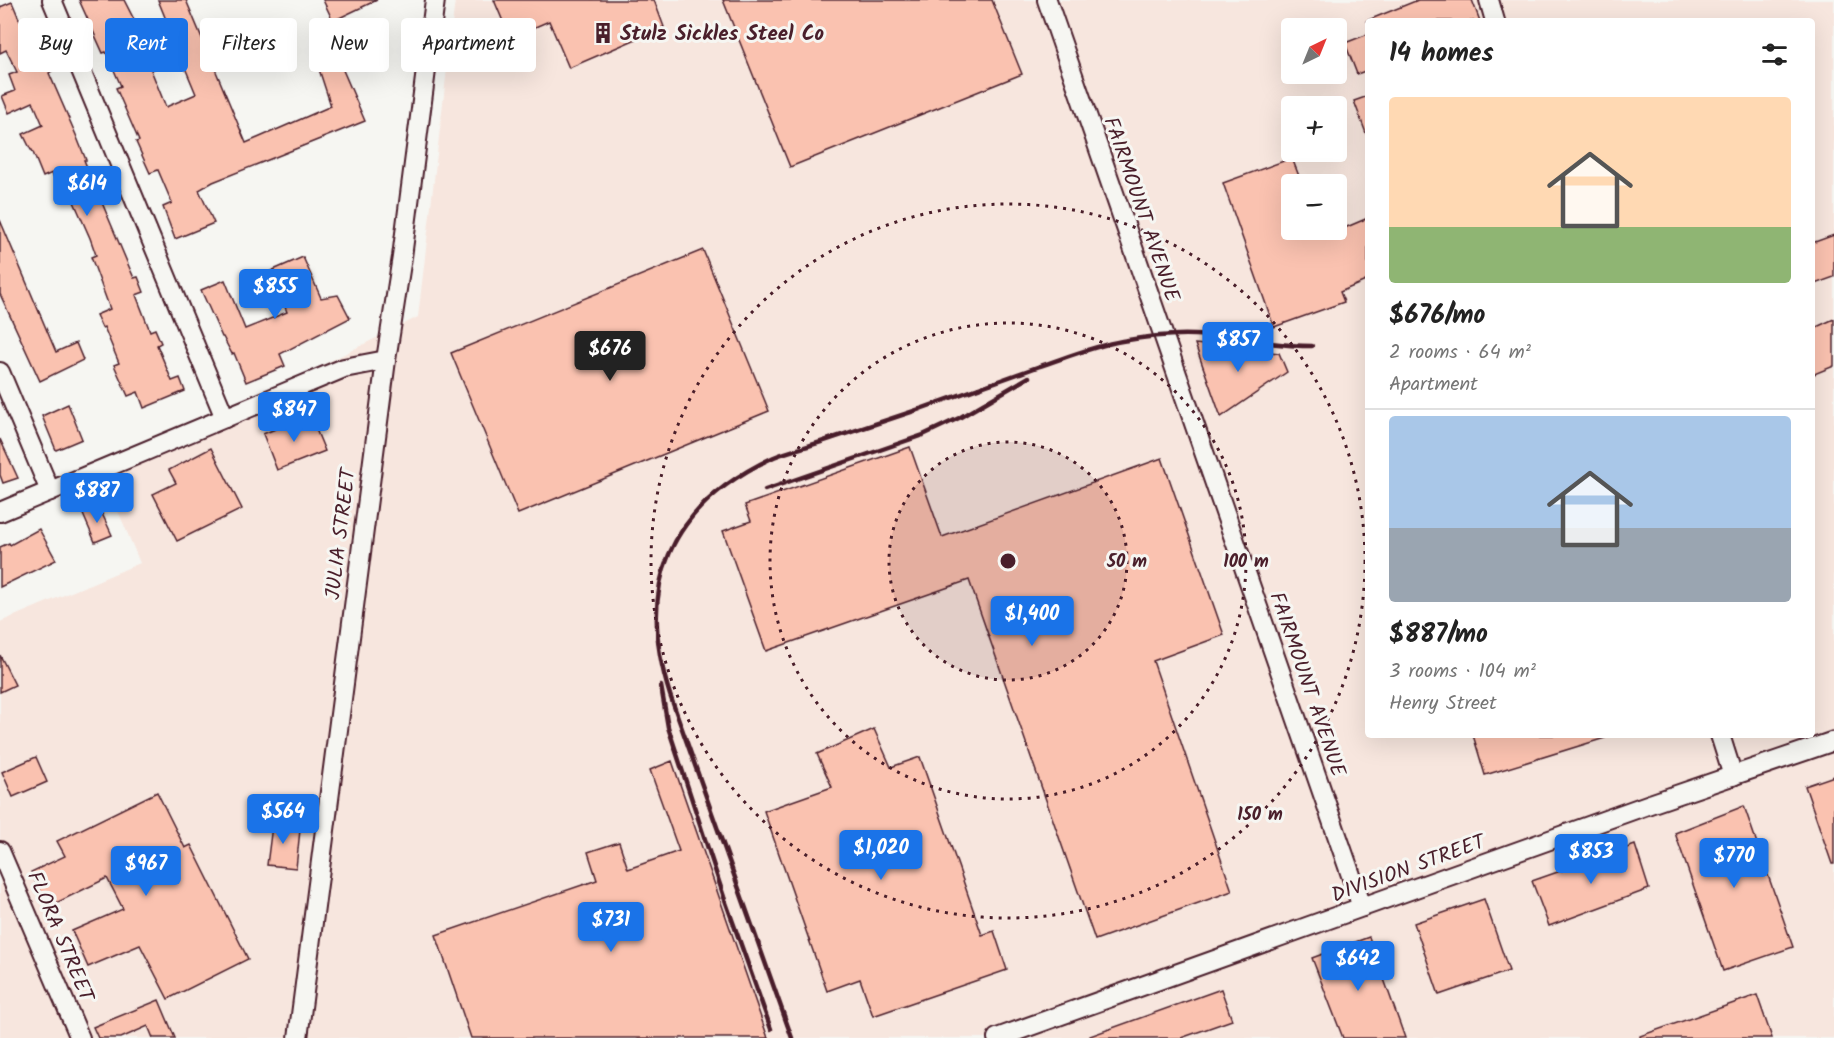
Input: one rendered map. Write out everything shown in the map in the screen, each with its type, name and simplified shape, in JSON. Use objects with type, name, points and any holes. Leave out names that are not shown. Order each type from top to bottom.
[{"type":"street","points":[[52,0],[225,418]]},
{"type":"street","name":"JULIA STREET","points":[[298,1038],[435,0]]},
{"type":"street","name":"FAIRMOUNT AVENUE","points":[[1047,0],[1362,907]]},
{"type":"street","points":[[1489,0],[1495,18]]},
{"type":"street","points":[[0,512],[344,368],[386,360]]},
{"type":"street","points":[[0,372],[50,491]]},
{"type":"street","points":[[1721,738],[1733,776]]},
{"type":"street","name":"DIVISION STREET","points":[[997,1038],[1834,741]]},
{"type":"street","name":"FLORA STREET","points":[[0,851],[80,1038]]},
{"type":"shaded area","points":[[455,0],[1834,0],[1834,1038],[0,1038],[0,622],[140,563],[103,475],[418,317],[447,72],[536,72],[536,18],[453,18]]},
{"type":"building","points":[[79,0],[124,0],[133,18],[105,18],[105,52],[103,53],[93,31],[93,18],[87,18]]},
{"type":"building","points":[[158,0],[186,0],[200,33],[200,72],[216,72],[246,143],[331,106],[320,72],[344,72],[365,121],[213,182],[199,190],[214,223],[175,239],[163,207],[172,203],[158,170],[150,173],[136,142],[139,141],[116,88],[121,86],[115,72],[152,72],[166,107],[196,94],[187,72],[188,18],[165,18]]},
{"type":"building","points":[[323,0],[377,0],[339,18],[332,18]]},
{"type":"building","name":"Stulz Sickles Steel Co","points":[[494,0],[654,0],[664,27],[569,68],[549,21],[536,27],[536,18],[502,18]]},
{"type":"building","points":[[723,0],[992,0],[1022,74],[790,167]]},
{"type":"building","points":[[1418,0],[1472,0],[1479,18],[1373,18]]},
{"type":"building","points":[[12,2],[19,18],[18,72],[50,72],[86,160],[84,160],[134,278],[138,277],[144,292],[136,295],[150,331],[155,329],[161,343],[157,345],[172,381],[180,378],[185,391],[144,408],[138,392],[128,396],[114,365],[119,363],[104,327],[102,328],[96,315],[110,309],[91,257],[96,255],[90,238],[67,186],[59,189],[52,173],[43,177],[23,134],[43,125],[33,102],[9,113],[2,96],[15,91],[9,75],[17,72],[6,50],[0,53],[0,7]]},
{"type":"building","points":[[1365,35],[1365,71],[1357,74],[1347,42]]},
{"type":"building","points":[[1365,97],[1365,131],[1354,101]]},
{"type":"building","points":[[1281,162],[1294,162],[1298,174],[1281,174],[1281,240],[1347,240],[1347,227],[1365,219],[1365,281],[1340,292],[1344,302],[1274,327],[1223,183]]},
{"type":"building","points":[[0,220],[56,352],[76,343],[83,360],[40,381],[0,294]]},
{"type":"building","points":[[1834,235],[1834,277],[1815,284],[1815,242]]},
{"type":"building","points":[[703,250],[769,411],[518,514],[451,353]]},
{"type":"building","points":[[303,257],[321,298],[338,295],[350,318],[280,354],[285,366],[246,382],[234,353],[232,354],[222,337],[201,290],[225,280],[245,329],[287,312],[271,271]]},
{"type":"building","points":[[1834,319],[1834,366],[1815,374],[1815,328]]},
{"type":"building","points":[[1195,344],[1279,353],[1287,372],[1221,417]]},
{"type":"building","points":[[68,404],[82,439],[56,450],[42,416]]},
{"type":"building","points":[[310,415],[325,451],[277,470],[263,434]]},
{"type":"building","points":[[0,439],[18,478],[3,483],[0,475]]},
{"type":"building","points":[[910,447],[942,537],[1162,458],[1224,635],[1153,661],[1232,891],[1095,940],[969,580],[766,651],[723,531],[751,521],[745,505]]},
{"type":"building","points":[[211,448],[242,509],[177,541],[153,494],[176,483],[169,470]]},
{"type":"building","points":[[98,505],[112,535],[95,542],[82,512]]},
{"type":"building","points":[[39,529],[56,560],[0,587],[0,547],[9,543],[10,545]]},
{"type":"building","points":[[0,655],[15,685],[0,692]]},
{"type":"building","points":[[874,729],[891,767],[920,757],[982,935],[994,931],[1007,970],[873,1016],[860,979],[827,991],[764,811],[832,787],[817,754]]},
{"type":"building","points":[[1474,738],[1605,738],[1485,775]]},
{"type":"building","points":[[36,757],[47,782],[13,797],[2,772]]},
{"type":"building","points":[[672,761],[768,1038],[471,1038],[436,935],[597,880],[588,852],[619,842],[628,869],[679,851],[650,770]]},
{"type":"building","points":[[1834,776],[1834,864],[1832,864],[1805,786]]},
{"type":"building","points":[[157,792],[185,848],[191,845],[248,959],[168,999],[140,945],[88,967],[72,931],[123,909],[107,878],[48,907],[31,872],[65,856],[57,841]]},
{"type":"building","points":[[1744,806],[1793,947],[1723,971],[1675,833]]},
{"type":"building","points":[[273,818],[288,820],[287,829],[300,830],[296,868],[267,865]]},
{"type":"building","points":[[1635,845],[1649,889],[1549,926],[1532,881]]},
{"type":"building","points":[[1484,899],[1509,971],[1439,995],[1414,923]]},
{"type":"building","points":[[1369,937],[1405,1038],[1343,1038],[1312,958]]},
{"type":"building","points":[[1221,989],[1232,1020],[1181,1038],[1090,1038],[1090,1036]]},
{"type":"building","points":[[1757,995],[1772,1038],[1640,1038],[1640,1036]]},
{"type":"building","points":[[159,1000],[175,1038],[153,1038],[148,1026],[121,1038],[98,1038],[93,1027]]},
{"type":"railway","points":[[792,1038],[670,695],[660,655],[657,618],[660,584],[670,553],[686,525],[709,499],[738,477],[774,457],[1101,346],[1168,335],[1210,336],[1283,345],[1312,346]]},
{"type":"railway","points":[[765,490],[923,435],[959,418],[1029,377]]},
{"type":"railway","points":[[661,686],[668,727],[724,897],[771,1029]]},
{"type":"place","name":"Stulz Sickles Steel Co","points":[[603,33]]}]
